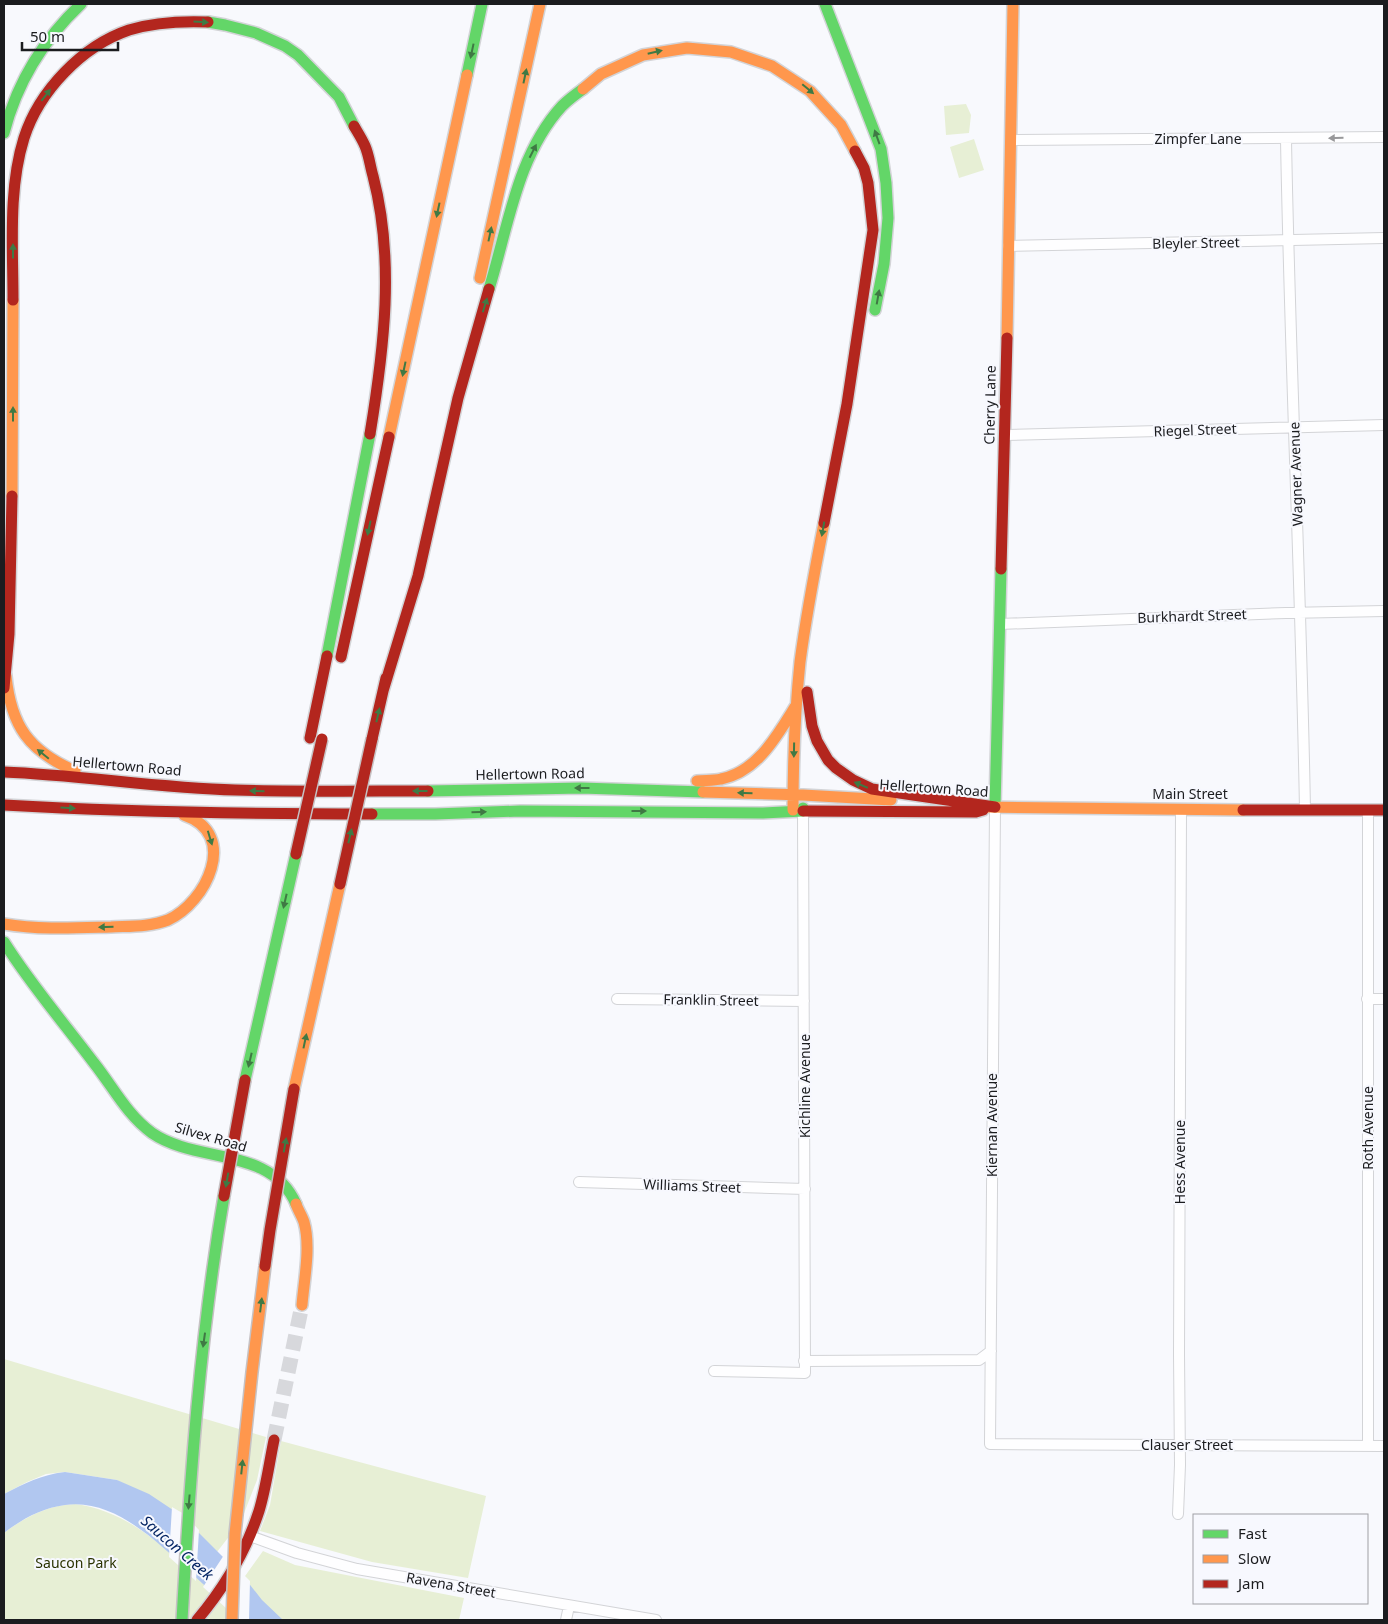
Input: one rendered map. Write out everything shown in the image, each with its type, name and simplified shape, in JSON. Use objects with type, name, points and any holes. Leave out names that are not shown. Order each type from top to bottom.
[{"type":"main road","points":[[4,133],[11,107],[32,64],[46,42],[81,4]]},
{"type":"main road","points":[[339,663],[482,4]]},
{"type":"main road","points":[[232,1620],[235,1534],[252,1372],[270,1230],[294,1089],[383,691],[477,291],[540,4]]},
{"type":"main road","points":[[825,4],[878,137],[884,165],[888,218],[884,264],[873,322]]},
{"type":"main road","name":"Cherry Lane","points":[[994,807],[1005,436],[1013,4]]},
{"type":"main road","points":[[4,688],[10,634],[15,188],[26,131],[42,99],[56,82],[93,47],[112,36],[134,28],[180,21],[245,28],[272,39],[292,51],[313,67],[331,85],[356,128],[368,154],[376,181],[386,258],[385,330],[380,365],[349,549],[310,738],[296,854]]},
{"type":"main road","points":[[383,691],[422,561],[463,376],[524,171],[531,155],[551,120],[576,92],[590,81],[622,63],[636,57],[670,49],[704,48],[730,51],[757,60],[786,74],[821,100],[846,134],[859,157],[865,171],[872,201],[874,230],[868,272],[843,428],[803,641],[794,743],[798,811]]},
{"type":"main road","points":[[798,794],[810,673]]},
{"type":"main road","points":[[6,675],[13,717],[33,746],[62,766],[103,779]]},
{"type":"main road","points":[[807,692],[813,730],[820,748],[834,766],[850,780],[872,789],[994,807]]},
{"type":"main road","points":[[654,790],[676,784],[722,779],[750,767],[777,736],[796,705]]},
{"type":"main road","points":[[182,1620],[186,1540],[203,1350],[220,1221],[245,1080],[323,734]]},
{"type":"main road","name":"Hellertown Road","points":[[4,772],[183,787],[259,791],[430,792],[581,788],[798,794],[994,807]]},
{"type":"main road","name":"Hellertown Road","points":[[4,805],[155,812],[435,814],[520,811],[976,812],[994,807]]},
{"type":"main road","name":"Main Street","points":[[994,807],[1182,810],[1384,810]]},
{"type":"main road","points":[[4,924],[23,928],[44,929],[129,926],[161,922],[172,918],[182,911],[196,898],[207,878],[212,857],[212,840],[207,830],[196,820],[180,814],[155,812]]},
{"type":"main road","name":"Silvex Road","points":[[4,942],[128,1108],[146,1128],[173,1142],[252,1164],[263,1169],[284,1184],[291,1193],[304,1223],[306,1244],[302,1305]]},
{"type":"main road","points":[[196,1620],[209,1606],[236,1563],[250,1536],[263,1495],[274,1440]]},
{"type":"street","name":"Zimpfer Lane","points":[[1011,140],[1384,137]]},
{"type":"street","name":"Wagner Avenue","points":[[1286,139],[1287,241],[1306,810]]},
{"type":"street","name":"Bleyler Street","points":[[1008,246],[1384,238]]},
{"type":"street","name":"Riegel Street","points":[[1005,436],[1384,425]]},
{"type":"street","name":"Burkhardt Street","points":[[1000,624],[1300,612],[1384,611]]},
{"type":"street","name":"Kiernan Avenue","points":[[990,1444],[994,807]]},
{"type":"street","name":"Hess Avenue","points":[[1178,1514],[1182,810]]},
{"type":"street","name":"Roth Avenue","points":[[1368,810],[1368,1446]]},
{"type":"street","name":"Kichline Avenue","points":[[798,811],[804,1001],[804,1361]]},
{"type":"street","points":[[1367,998],[1384,998]]},
{"type":"street","name":"Franklin Street","points":[[617,999],[804,1001]]},
{"type":"street","name":"Williams Street","points":[[579,1182],[805,1188]]},
{"type":"street","points":[[714,1371],[805,1373],[804,1361],[979,1360],[991,1352]]},
{"type":"street","name":"Clauser Street","points":[[990,1444],[1384,1446]]},
{"type":"street","name":"Ravena Street","points":[[250,1536],[297,1553],[357,1568],[656,1620]]},
{"type":"street","points":[[566,1620],[569,1606]]},
{"type":"green space","points":[[966,104],[971,115],[969,133],[946,135],[944,106]]},
{"type":"green space","points":[[974,139],[984,170],[959,178],[950,147]]},
{"type":"green space","points":[[4,1359],[266,1437],[257,1480],[241,1521],[217,1552],[207,1542],[117,1480],[65,1472],[46,1474],[4,1494]]},
{"type":"green space","points":[[281,1441],[486,1496],[468,1578],[372,1562],[260,1531],[270,1505]]},
{"type":"green space","name":"Saucon Park","points":[[75,1504],[98,1509],[119,1517],[138,1528],[174,1556],[225,1604],[263,1551],[295,1565],[464,1598],[459,1620],[4,1620],[4,1533],[20,1522],[46,1509]]},
{"type":"water","name":"Saucon Creek","points":[[65,1472],[117,1480],[149,1494],[182,1516],[283,1620],[243,1620],[163,1547],[133,1524],[101,1508],[83,1505],[57,1506],[33,1515],[4,1533],[4,1494],[41,1477]]},
{"type":"pier","points":[[172,1507],[184,1514],[199,1530],[196,1581],[169,1557]]},
{"type":"pier","points":[[224,1555],[250,1581],[249,1620],[239,1620],[203,1587]]},
{"type":"tunnel","points":[[274,1440],[302,1305]]},
{"type":"traffic: fast","points":[[4,133],[16,96],[33,63],[55,32],[81,4]]},
{"type":"traffic: fast","points":[[467,75],[482,4]]},
{"type":"traffic: fast","points":[[825,4],[881,149],[886,183],[888,218],[884,264],[875,310]]},
{"type":"traffic: fast","points":[[208,22],[256,33],[285,46],[298,55],[339,97],[354,126]]},
{"type":"traffic: fast","points":[[489,289],[516,193],[534,147],[547,125],[562,106],[583,89]]},
{"type":"traffic: fast","points":[[327,656],[370,434]]},
{"type":"traffic: fast","points":[[995,807],[1001,569]]},
{"type":"traffic: fast","points":[[428,791],[581,788],[703,792]]},
{"type":"traffic: fast","points":[[372,814],[520,811],[763,813],[803,811],[803,808]]},
{"type":"traffic: fast","points":[[245,1080],[296,854]]},
{"type":"traffic: fast","points":[[4,942],[36,989],[143,1126],[170,1143],[232,1158],[251,1164],[269,1173],[284,1186],[296,1204]]},
{"type":"traffic: fast","points":[[182,1620],[202,1354],[224,1196]]},
{"type":"traffic: slow","points":[[480,278],[540,4]]},
{"type":"traffic: slow","points":[[1007,338],[1013,4]]},
{"type":"traffic: slow","points":[[583,89],[601,74],[643,55],[687,48],[731,52],[772,66],[810,91],[841,125],[855,151]]},
{"type":"traffic: slow","points":[[389,437],[467,75]]},
{"type":"traffic: slow","points":[[12,496],[13,300]]},
{"type":"traffic: slow","points":[[793,810],[793,773],[800,662],[824,523]]},
{"type":"traffic: slow","points":[[6,676],[12,709],[25,735],[46,755],[75,771]]},
{"type":"traffic: slow","points":[[697,781],[721,779],[745,769],[765,751],[795,707]]},
{"type":"traffic: slow","points":[[703,792],[803,795]]},
{"type":"traffic: slow","points":[[803,795],[891,800]]},
{"type":"traffic: slow","points":[[983,807],[1243,810]]},
{"type":"traffic: slow","points":[[4,924],[44,928],[84,928],[140,926],[168,920],[182,911],[205,884],[214,852],[210,837],[201,824],[184,815]]},
{"type":"traffic: slow","points":[[294,1089],[340,884]]},
{"type":"traffic: slow","points":[[296,1204],[304,1222],[307,1242],[302,1305]]},
{"type":"traffic: slow","points":[[232,1620],[235,1534],[265,1266]]},
{"type":"traffic: jam","points":[[13,300],[12,218],[19,157],[31,121],[51,87],[79,59],[112,37],[149,25],[208,22]]},
{"type":"traffic: jam","points":[[354,126],[366,149],[380,208],[384,240],[385,305],[383,337],[370,434]]},
{"type":"traffic: jam","points":[[824,523],[847,404],[873,230],[868,183],[864,168],[855,151]]},
{"type":"traffic: jam","points":[[383,691],[418,576],[458,398],[489,289]]},
{"type":"traffic: jam","points":[[1001,569],[1007,338]]},
{"type":"traffic: jam","points":[[341,657],[389,437]]},
{"type":"traffic: jam","points":[[4,688],[9,634],[12,496]]},
{"type":"traffic: jam","points":[[310,738],[327,656]]},
{"type":"traffic: jam","points":[[372,739],[386,678]]},
{"type":"traffic: jam","points":[[807,692],[812,726],[817,741],[828,760],[853,780],[872,789],[995,807]]},
{"type":"traffic: jam","points":[[296,854],[322,739]]},
{"type":"traffic: jam","points":[[340,884],[372,739]]},
{"type":"traffic: jam","points":[[4,772],[206,789],[428,791]]},
{"type":"traffic: jam","points":[[4,805],[188,812],[372,814]]},
{"type":"traffic: jam","points":[[803,811],[976,812],[983,810]]},
{"type":"traffic: jam","points":[[1243,810],[1384,810]]},
{"type":"traffic: jam","points":[[224,1196],[245,1080]]},
{"type":"traffic: jam","points":[[265,1266],[294,1089]]},
{"type":"traffic: jam","points":[[197,1620],[225,1582],[241,1555],[254,1526],[266,1485],[274,1440]]}]
